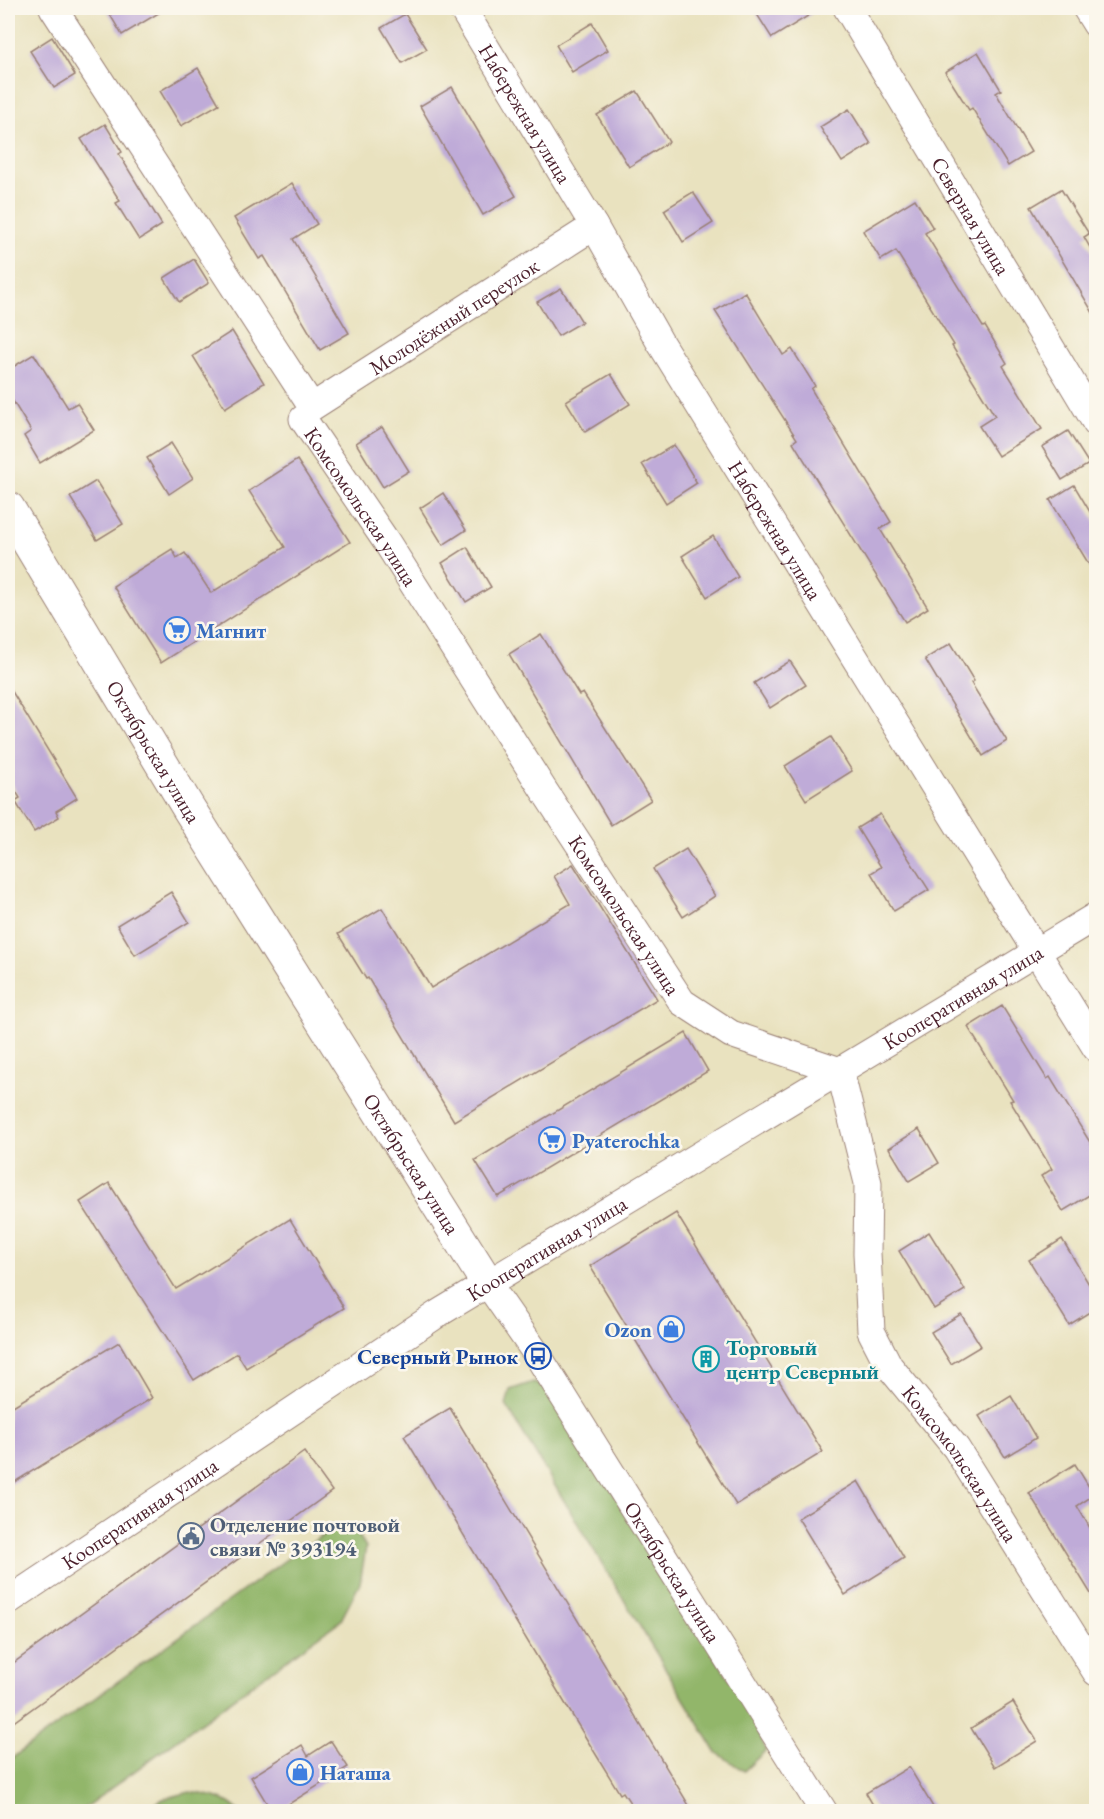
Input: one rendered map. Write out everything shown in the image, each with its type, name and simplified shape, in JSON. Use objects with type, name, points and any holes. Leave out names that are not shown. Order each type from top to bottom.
[{"type":"street","name":"Комсомольская улица","points":[[53,8],[386,541],[543,789],[682,1002],[731,1034],[840,1071],[868,1183],[867,1253],[871,1331],[889,1366],[956,1448],[1096,1672]]},
{"type":"street","name":"Набережная улица","points":[[462,8],[594,226],[661,344],[1096,1048]]},
{"type":"street","name":"Северная улица","points":[[847,8],[1096,423]]},
{"type":"street","points":[[1086,8],[1096,24]]},
{"type":"street","name":"Молодёжный переулок","points":[[307,413],[594,226]]},
{"type":"street","name":"Октябрьская улица","points":[[8,508],[189,809],[488,1284],[545,1366],[824,1812]]},
{"type":"street","name":"Кооперативная улица","points":[[8,1601],[439,1313],[1096,916]]},
{"type":"green space","points":[[533,1382],[549,1389],[752,1715],[766,1750],[744,1771],[716,1752],[506,1405],[510,1390]]},
{"type":"green space","points":[[336,1527],[356,1531],[366,1547],[360,1583],[341,1620],[80,1811],[8,1811],[8,1761],[288,1558]]},
{"type":"green space","points":[[190,1792],[222,1800],[239,1811],[144,1811],[163,1799]]},
{"type":"building","points":[[106,8],[167,8],[122,35]]},
{"type":"building","points":[[753,8],[821,8],[772,38]]},
{"type":"building","points":[[405,14],[427,49],[402,63],[381,28]]},
{"type":"building","points":[[592,23],[608,50],[572,72],[556,45]]},
{"type":"building","points":[[52,37],[75,75],[54,88],[30,51]]},
{"type":"building","points":[[978,52],[1001,90],[996,93],[1031,152],[1008,166],[972,108],[969,110],[945,72]]},
{"type":"building","points":[[198,68],[219,104],[181,126],[160,91]]},
{"type":"building","points":[[452,87],[516,196],[483,215],[420,106]]},
{"type":"building","points":[[637,91],[669,142],[629,167],[597,115]]},
{"type":"building","points":[[849,109],[871,144],[842,162],[820,127]]},
{"type":"building","points":[[105,124],[122,152],[119,154],[162,225],[139,240],[116,203],[120,201],[81,139]]},
{"type":"building","points":[[292,183],[317,224],[293,239],[349,333],[320,350],[264,256],[259,259],[234,218]]},
{"type":"building","points":[[1061,189],[1089,234],[1084,237],[1096,258],[1096,318],[1031,207]]},
{"type":"building","points":[[693,192],[713,223],[683,242],[664,210]]},
{"type":"building","points":[[915,199],[933,228],[925,233],[983,327],[985,326],[1007,363],[1003,366],[1042,429],[998,456],[979,426],[995,416],[952,346],[954,345],[896,251],[881,260],[863,231]]},
{"type":"building","points":[[194,259],[209,283],[179,302],[164,278]]},
{"type":"building","points":[[561,288],[582,322],[558,336],[537,302]]},
{"type":"building","points":[[745,292],[783,355],[792,349],[815,386],[811,389],[891,522],[880,529],[928,608],[905,622],[793,442],[797,439],[715,311]]},
{"type":"building","points":[[232,331],[264,383],[225,408],[193,356]]},
{"type":"building","points":[[34,354],[68,408],[77,403],[94,430],[40,463],[24,436],[31,431],[8,393],[8,370]]},
{"type":"building","points":[[611,374],[630,404],[585,432],[566,401]]},
{"type":"building","points":[[382,427],[409,471],[383,487],[356,443]]},
{"type":"building","points":[[1068,431],[1089,464],[1062,480],[1042,447]]},
{"type":"building","points":[[171,443],[193,478],[169,494],[147,458]]},
{"type":"building","points":[[674,445],[697,483],[666,503],[642,464]]},
{"type":"building","points":[[297,460],[350,542],[161,663],[113,586],[172,549],[177,558],[185,553],[211,593],[285,547],[249,491]]},
{"type":"building","points":[[96,481],[123,524],[97,540],[70,497]]},
{"type":"building","points":[[1074,485],[1096,522],[1096,576],[1050,500]]},
{"type":"building","points":[[443,493],[466,530],[443,545],[420,508]]},
{"type":"building","points":[[713,536],[738,577],[707,597],[682,556]]},
{"type":"building","points":[[467,547],[491,587],[466,602],[442,563]]},
{"type":"building","points":[[541,634],[579,695],[583,693],[651,800],[611,825],[509,654]]},
{"type":"building","points":[[951,643],[974,681],[971,683],[1007,741],[983,756],[925,659]]},
{"type":"building","points":[[790,661],[806,685],[770,708],[754,683]]},
{"type":"building","points":[[8,685],[77,798],[56,811],[59,817],[34,832],[15,801],[20,798],[8,779]]},
{"type":"building","points":[[831,737],[852,771],[806,800],[785,766]]},
{"type":"building","points":[[880,814],[929,890],[894,911],[871,873],[881,867],[857,828]]},
{"type":"building","points":[[686,849],[715,896],[683,917],[653,869]]},
{"type":"building","points":[[573,864],[657,999],[454,1121],[368,978],[366,979],[338,934],[382,908],[431,988],[570,904],[554,876]]},
{"type":"building","points":[[171,892],[189,922],[135,955],[117,925]]},
{"type":"building","points":[[1002,1006],[1047,1079],[1050,1077],[1096,1152],[1096,1191],[1063,1211],[1041,1176],[1052,1169],[968,1027]]},
{"type":"building","points":[[686,1033],[708,1071],[498,1197],[475,1160]]},
{"type":"building","points":[[919,1129],[939,1163],[909,1181],[889,1148]]},
{"type":"building","points":[[109,1183],[176,1289],[290,1219],[344,1308],[246,1368],[237,1353],[194,1380],[80,1202]]},
{"type":"building","name":"Торговый центр Северный","points":[[676,1213],[823,1452],[736,1505],[590,1266]]},
{"type":"building","points":[[929,1232],[965,1290],[934,1309],[899,1251]]},
{"type":"building","points":[[1062,1239],[1096,1296],[1096,1308],[1069,1325],[1029,1260]]},
{"type":"building","points":[[961,1314],[981,1346],[951,1364],[931,1332]]},
{"type":"building","points":[[119,1342],[152,1398],[8,1486],[8,1409]]},
{"type":"building","points":[[1011,1396],[1036,1438],[1005,1457],[979,1416]]},
{"type":"building","points":[[450,1408],[693,1812],[636,1812],[623,1792],[620,1794],[404,1436]]},
{"type":"building","points":[[304,1452],[332,1491],[8,1726],[8,1667]]},
{"type":"building","points":[[1075,1464],[1094,1495],[1077,1506],[1096,1538],[1096,1602],[1029,1493]]},
{"type":"building","points":[[858,1481],[904,1558],[845,1595],[798,1518]]},
{"type":"building","points":[[1013,1702],[1037,1741],[995,1767],[971,1728]]},
{"type":"building","name":"Наташа","points":[[331,1741],[348,1767],[276,1812],[272,1812],[251,1777],[302,1745],[308,1756]]},
{"type":"building","points":[[909,1767],[936,1812],[877,1812],[866,1793]]},
{"type":"place","name":"Магнит","points":[[177,630]]},
{"type":"place","name":"Pyaterochka","points":[[552,1140]]},
{"type":"place","name":"Ozon","points":[[671,1329]]},
{"type":"place","name":"Северный Рынок","points":[[538,1356]]},
{"type":"place","name":"Торговый центр Северный","points":[[706,1359]]},
{"type":"place","name":"Отделение почтовой связи № 393194","points":[[191,1536]]},
{"type":"place","name":"Наташа","points":[[300,1772]]}]
